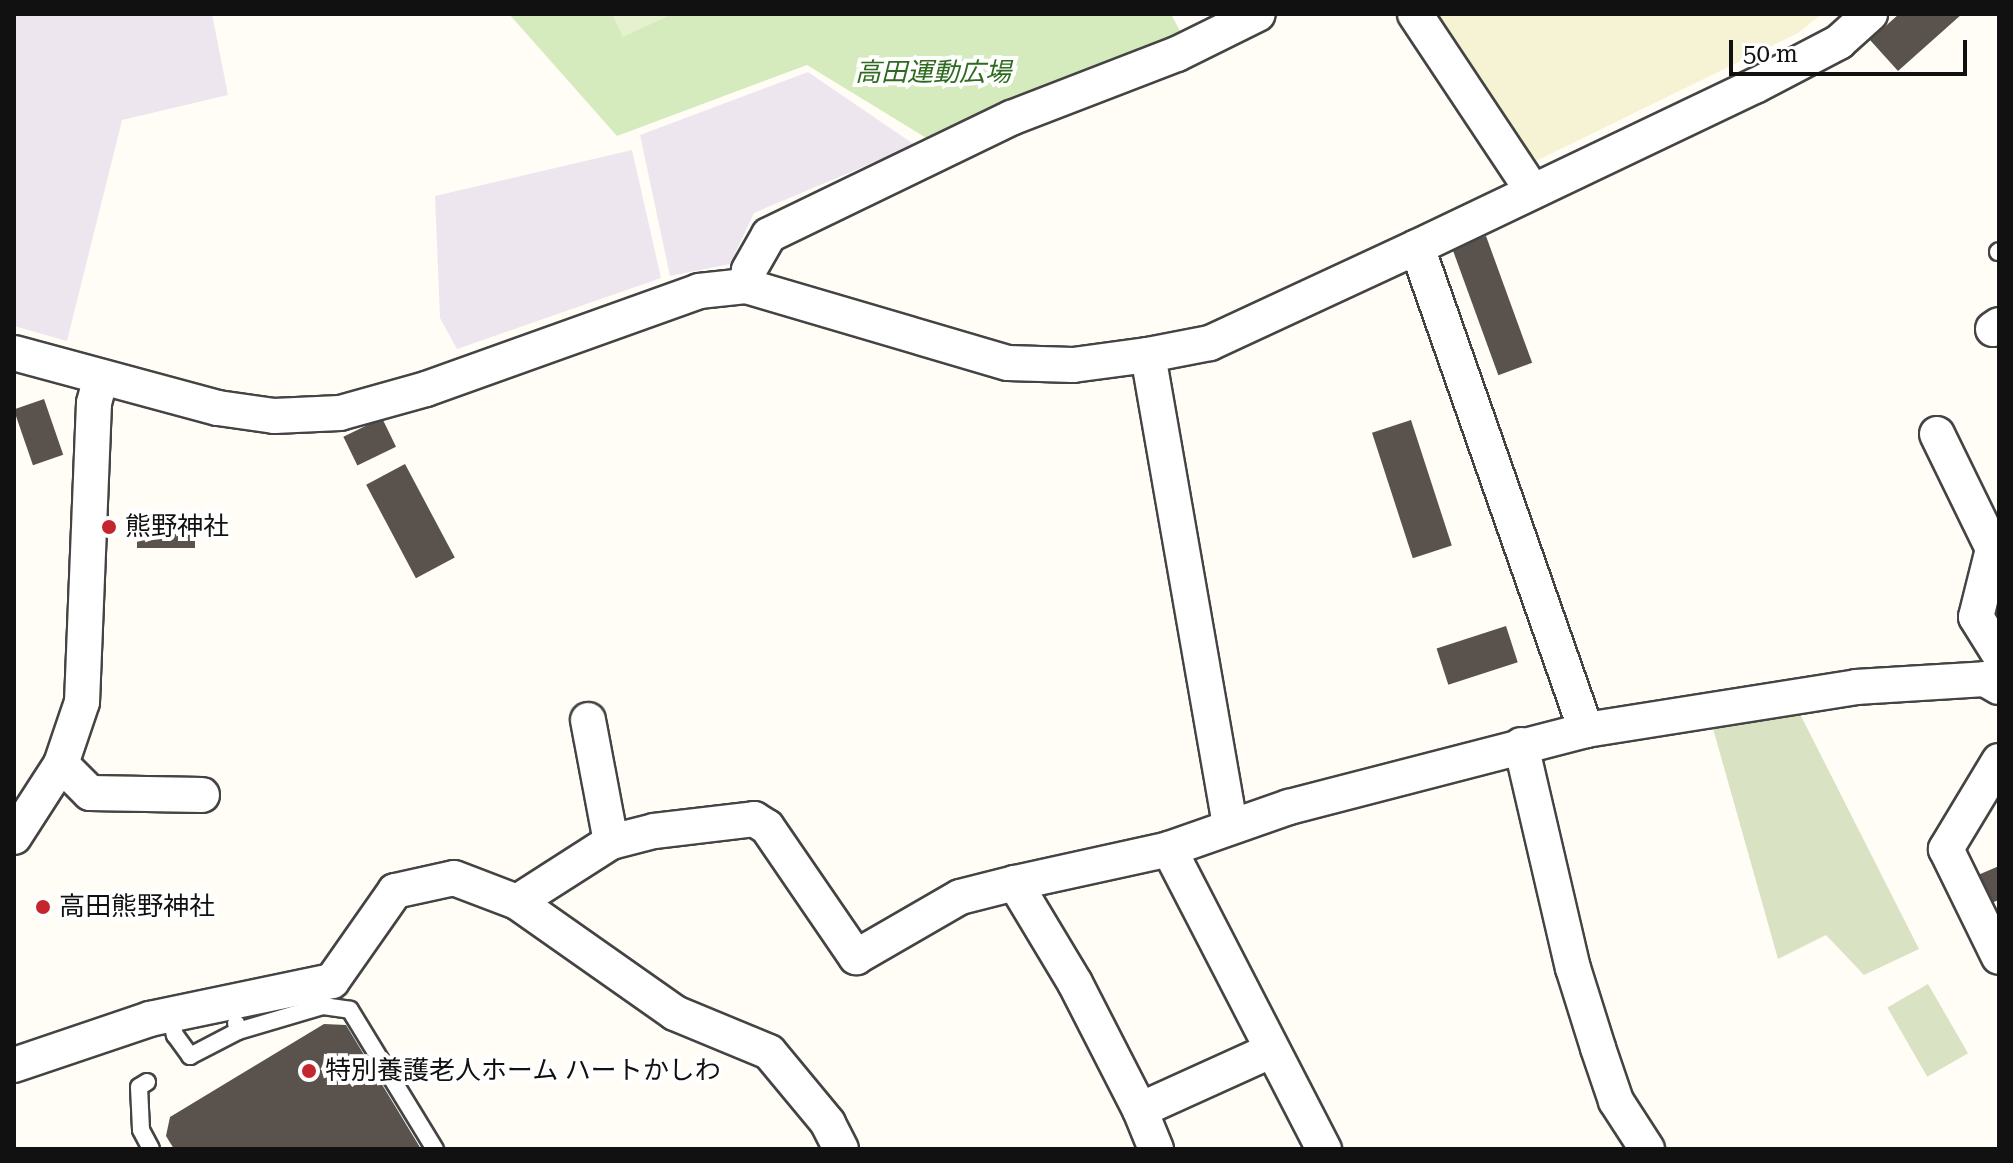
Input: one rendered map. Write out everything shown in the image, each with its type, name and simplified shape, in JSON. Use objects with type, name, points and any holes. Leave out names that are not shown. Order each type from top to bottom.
[{"type":"street","points":[[746,286],[749,270],[769,235],[1011,118],[1177,54],[1258,14]]},
{"type":"street","points":[[1415,14],[1532,190]]},
{"type":"street","points":[[14,353],[100,380],[274,416],[340,413],[426,389],[699,291],[746,286],[1008,363],[1073,365],[1148,355],[1210,343],[1417,247],[1755,86],[1839,42],[1870,14]]},
{"type":"street","points":[[1417,247],[1586,730]]},
{"type":"street","points":[[1148,355],[1230,825]]},
{"type":"street","points":[[14,837],[61,764],[82,702],[94,403],[100,380]]},
{"type":"street","points":[[1937,434],[1993,549],[1976,617],[1999,654]]},
{"type":"street","points":[[517,902],[611,842],[654,831],[754,819],[767,827],[856,957],[960,897],[1169,849],[1230,825],[1521,745],[1586,730],[1856,687],[1985,679],[1999,687]]},
{"type":"street","points":[[588,720],[611,842]]},
{"type":"street","points":[[1521,745],[1573,968],[1616,1101],[1647,1149]]},
{"type":"street","points":[[1995,937],[1946,849],[1999,761]]},
{"type":"street","points":[[61,764],[90,793],[202,795]]},
{"type":"street","points":[[1169,849],[1270,1051],[1324,1149]]},
{"type":"street","points":[[14,1065],[96,1034],[170,1014],[234,1016],[332,981],[395,891],[454,878],[517,902],[675,1013],[769,1052],[828,1123],[841,1149]]},
{"type":"street","points":[[1015,883],[1075,983],[1140,1110],[1156,1149]]},
{"type":"street","points":[[1140,1110],[1270,1051]]},
{"type":"lane","points":[[170,1014],[175,1035],[190,1056],[234,1016],[323,1006],[350,1010],[435,1149]]},
{"type":"lane","points":[[147,1082],[139,1087],[141,1130],[151,1149]]},
{"type":"shaded area","points":[[14,14],[212,14],[228,95],[122,120],[67,341],[14,326]]},
{"type":"shaded area","points":[[1437,14],[1822,14],[1798,33],[1534,162]]},
{"type":"shaded area","points":[[808,72],[915,145],[754,213],[730,264],[670,276],[640,135]]},
{"type":"shaded area","points":[[632,150],[661,278],[457,349],[440,318],[435,196]]},
{"type":"green space","name":"高田運動広場","points":[[509,14],[1171,14],[1182,35],[928,139],[807,65],[617,136]]},
{"type":"green space","points":[[612,14],[672,14],[623,37]]},
{"type":"green space","points":[[1799,712],[1919,949],[1864,975],[1826,935],[1778,959],[1712,725]]},
{"type":"green space","points":[[1928,984],[1968,1053],[1927,1077],[1887,1008]]},
{"type":"building","points":[[1899,14],[1962,14],[1898,71],[1870,40]]},
{"type":"building","points":[[1486,236],[1532,363],[1498,375],[1452,248]]},
{"type":"building","points":[[44,399],[63,455],[33,465],[14,409]]},
{"type":"building","points":[[382,418],[396,447],[357,466],[343,437]]},
{"type":"building","points":[[1411,420],[1452,546],[1413,558],[1372,433]]},
{"type":"building","points":[[405,464],[455,558],[416,578],[366,485]]},
{"type":"building","points":[[137,517],[195,517],[195,548],[137,548]]},
{"type":"building","points":[[1506,626],[1518,662],[1448,685],[1437,649]]},
{"type":"building","points":[[1999,866],[1999,900],[1991,903],[1978,875]]},
{"type":"building","name":"特別養護老人ホーム ハートかしわ","points":[[324,1024],[346,1025],[421,1149],[174,1149],[166,1136],[170,1117]]},
{"type":"place","name":"熊野神社","points":[[109,527]]},
{"type":"place","name":"高田熊野神社","points":[[43,907]]},
{"type":"place","name":"特別養護老人ホーム ハートかしわ","points":[[309,1071]]}]
